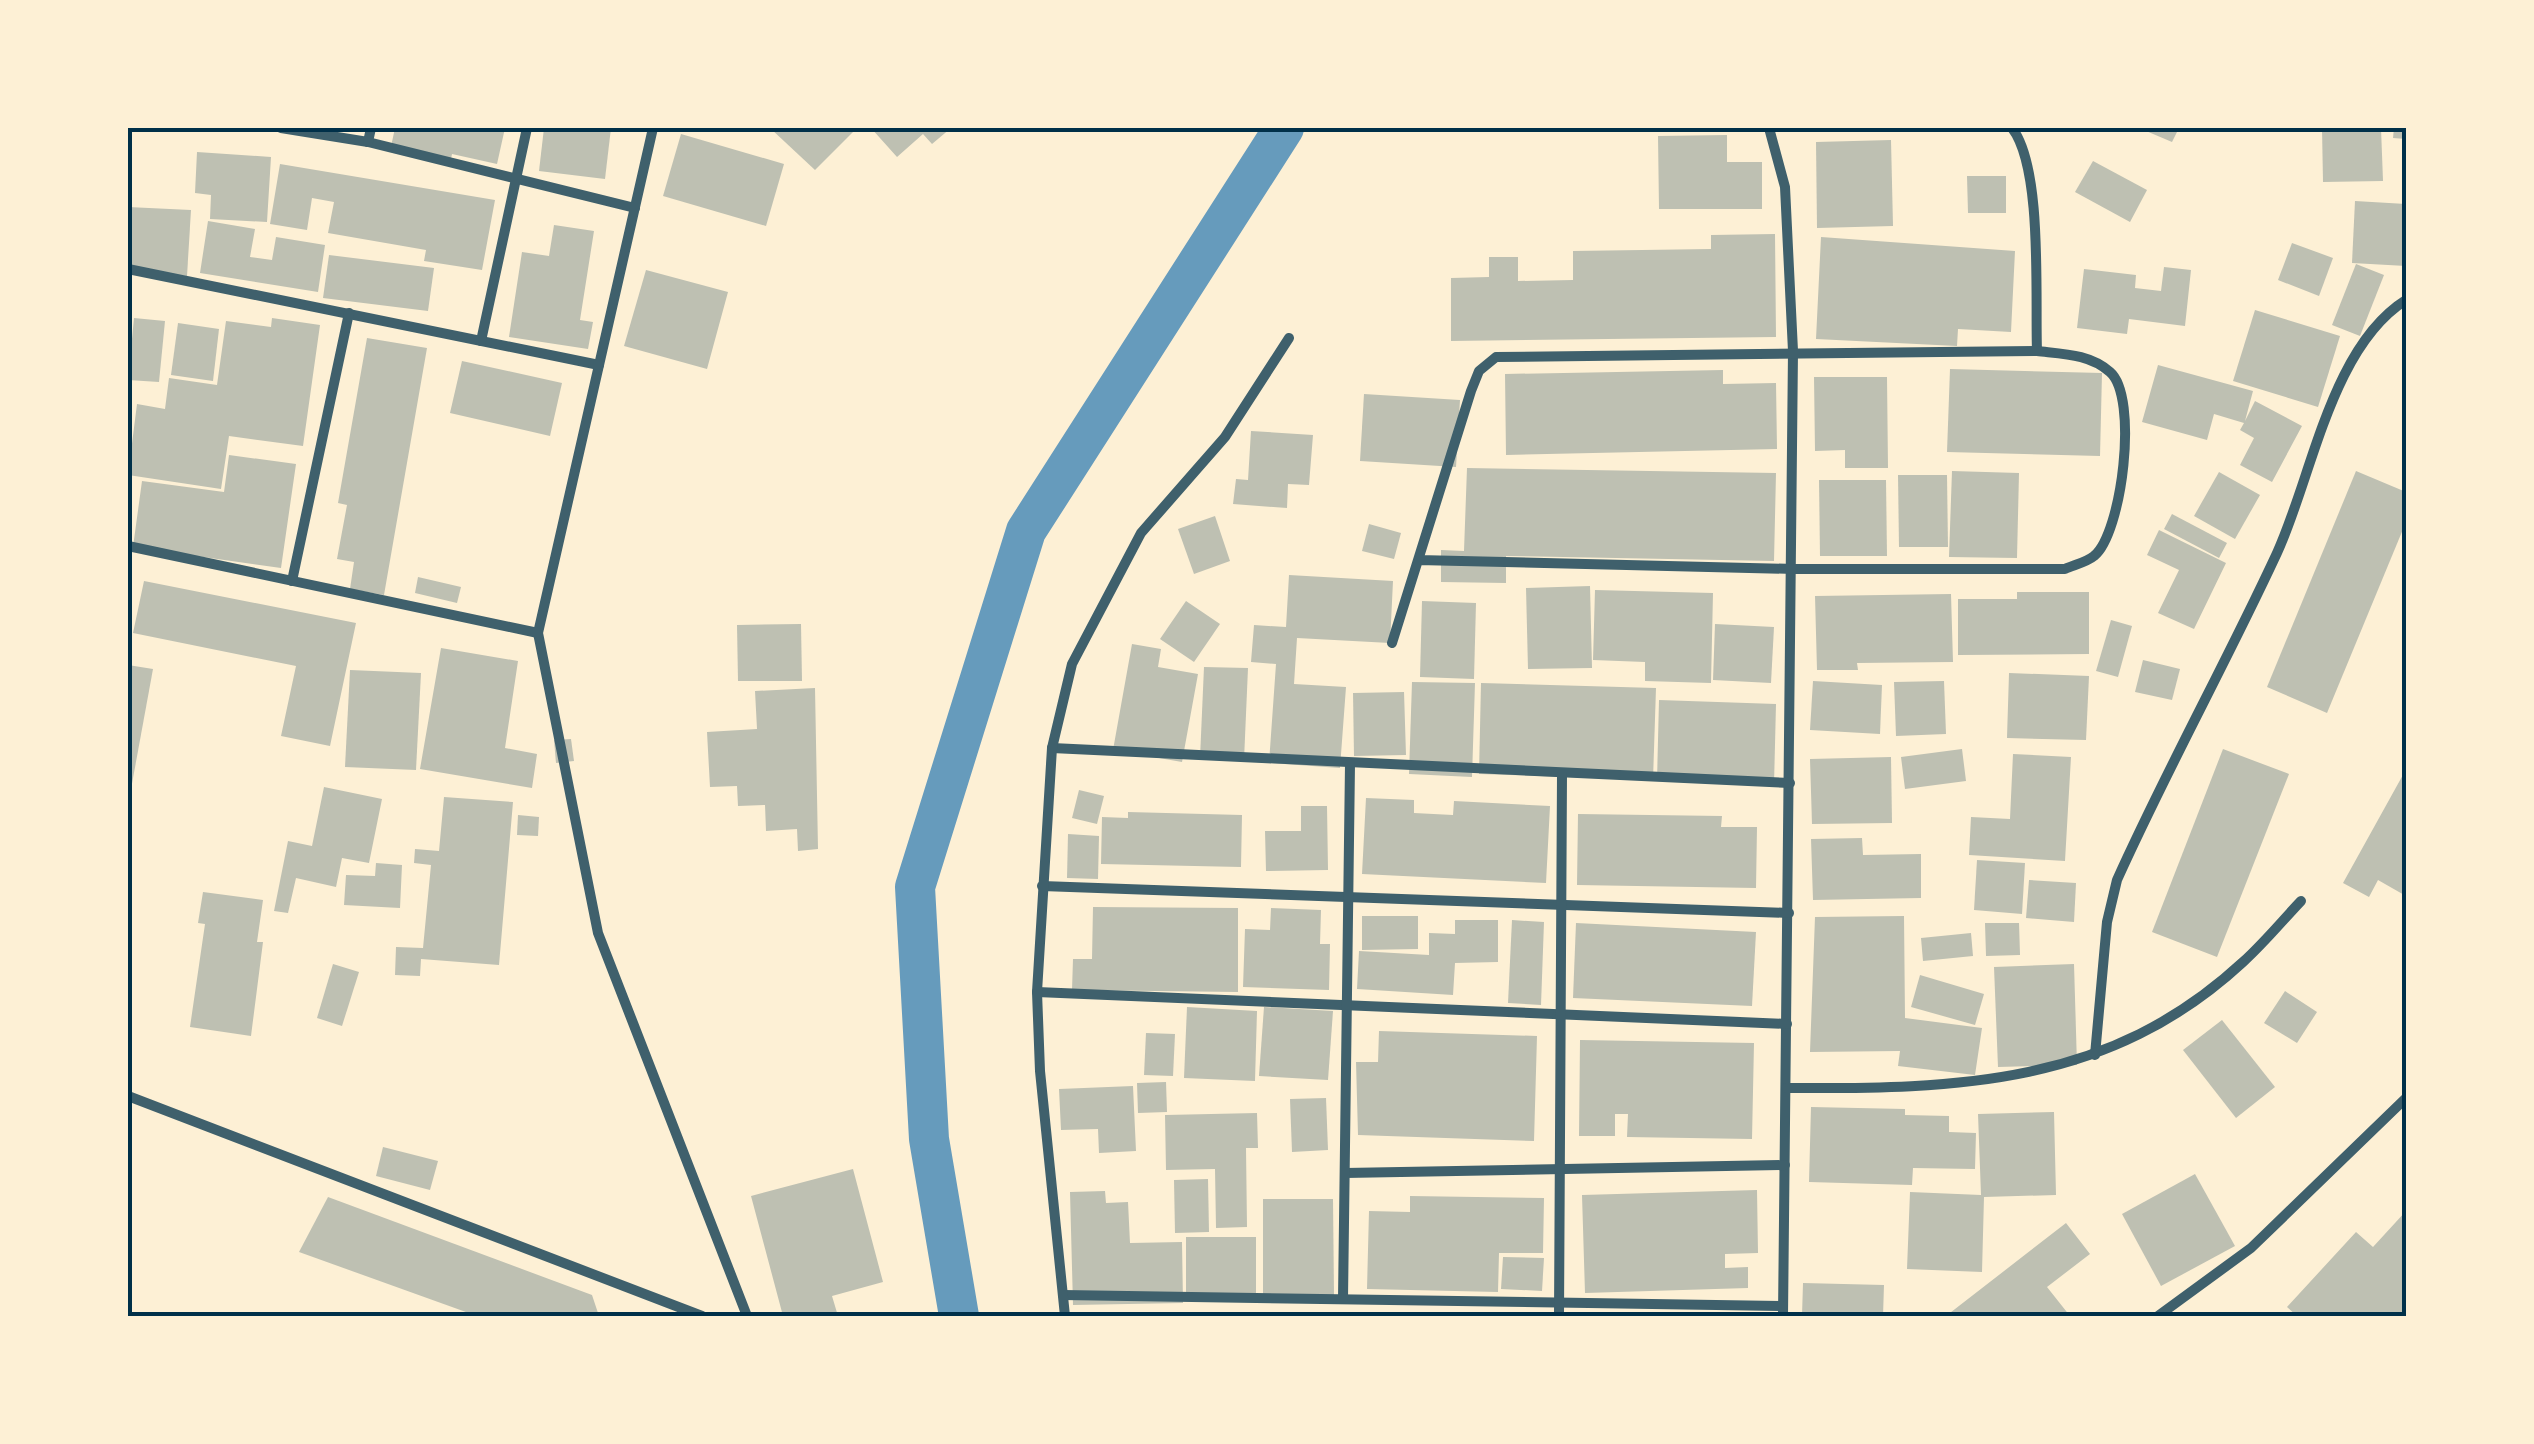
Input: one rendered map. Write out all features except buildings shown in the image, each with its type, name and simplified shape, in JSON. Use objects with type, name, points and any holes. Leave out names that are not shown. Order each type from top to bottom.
[{"type":"street","points":[[281,128],[368,142],[635,208]]},
{"type":"street","points":[[368,142],[372,128]]},
{"type":"street","points":[[481,341],[527,128]]},
{"type":"street","points":[[653,128],[538,633],[598,932],[747,1316]]},
{"type":"street","points":[[2012,128],[2023,141],[2031,172],[2037,351]]},
{"type":"street","points":[[1063,1294],[1559,1302],[1783,1311],[1794,569],[1792,351],[1785,187],[1773,129]]},
{"type":"street","points":[[128,269],[599,365]]},
{"type":"street","points":[[2095,1055],[2107,922],[2117,880],[2278,550],[2334,397],[2365,342],[2406,300]]},
{"type":"street","points":[[292,581],[348,313]]},
{"type":"street","points":[[1065,1316],[1040,1071],[1037,992],[1052,748],[1072,664],[1141,533],[1225,437],[1289,338]]},
{"type":"street","points":[[1392,644],[1418,560],[1471,391],[1480,371],[1496,357],[2037,351],[2080,355],[2112,373],[2125,400],[2124,450],[2113,523],[2095,556],[2065,569],[1794,569],[1418,560]]},
{"type":"street","points":[[128,546],[538,633]]},
{"type":"street","points":[[1052,748],[1790,783]]},
{"type":"street","points":[[1343,1299],[1350,764]]},
{"type":"street","points":[[1559,1316],[1562,774]]},
{"type":"street","points":[[1042,886],[1788,913]]},
{"type":"street","points":[[1786,1088],[1938,1087],[2014,1078],[2095,1055],[2172,1015],[2242,963],[2302,901]]},
{"type":"street","points":[[1037,992],[1787,1024]]},
{"type":"street","points":[[128,1096],[702,1316]]},
{"type":"street","points":[[2158,1316],[2251,1248],[2406,1098]]},
{"type":"street","points":[[1345,1173],[1785,1166]]},
{"type":"waterway","points":[[959,1316],[929,1139],[915,887],[1026,531],[1284,128]]}]
